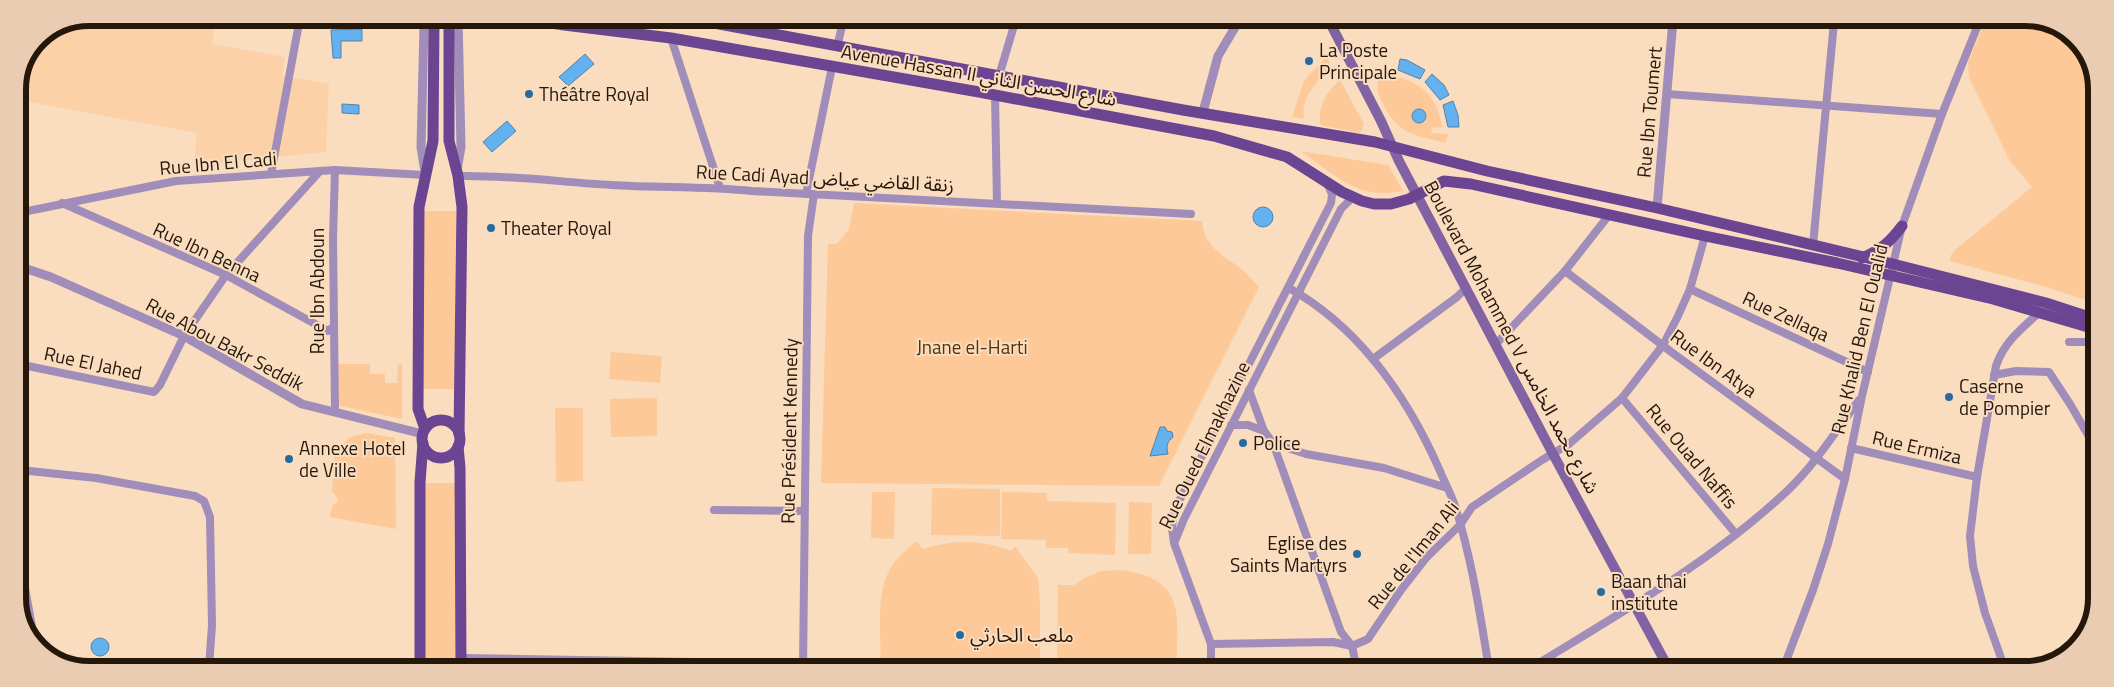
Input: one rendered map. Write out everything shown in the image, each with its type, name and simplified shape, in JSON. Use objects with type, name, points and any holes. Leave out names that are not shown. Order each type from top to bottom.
[{"type":"main road","points":[[434,26],[433,141],[419,207],[417,395],[418,412],[423,435],[430,454],[439,458],[452,454],[458,446]]},
{"type":"main road","points":[[449,26],[449,141],[457,173],[462,207],[463,262],[458,446],[460,468],[461,661]]},
{"type":"main road","name":"Avenue Hassan II شارع الحسن الثاني","points":[[567,26],[671,38],[1154,124],[1233,141],[1287,157],[1362,201],[1384,204],[1406,200],[1444,181],[1458,182],[1828,261],[2040,312],[2088,327]]},
{"type":"main road","name":"Avenue Hassan II شارع الحسن الثاني","points":[[727,26],[1322,132],[1391,146],[1486,171],[1657,208],[1893,264],[2038,301],[2088,316]]},
{"type":"main road","name":"Boulevard Mohammed V شارع محمد الخامس","points":[[1332,26],[1381,121],[1391,146],[1553,454],[1665,661]]},
{"type":"main road","points":[[1862,258],[1877,252],[1888,244],[1902,226]]},
{"type":"main road","points":[[420,661],[420,482],[423,435],[434,422],[442,420],[452,424],[459,434]]},
{"type":"street","points":[[270,174],[298,26]]},
{"type":"street","points":[[424,26],[421,147],[425,173]]},
{"type":"street","points":[[457,173],[461,146],[458,26]]},
{"type":"street","points":[[837,47],[842,26]]},
{"type":"street","points":[[999,76],[1014,26]]},
{"type":"street","points":[[1203,112],[1218,56],[1235,26]]},
{"type":"street","name":"Rue Ibn Toumert","points":[[1657,208],[1673,26]]},
{"type":"street","points":[[1813,245],[1834,26]]},
{"type":"street","name":"Rue Khalid Ben El Oualid","points":[[1787,661],[1813,590],[1845,479],[1862,396],[1902,226],[1942,114],[1978,26]]},
{"type":"street","points":[[671,38],[720,188]]},
{"type":"street","name":"Rue Président Kennedy","points":[[803,661],[810,194],[832,67]]},
{"type":"street","points":[[1667,94],[1942,114]]},
{"type":"street","points":[[995,95],[997,203]]},
{"type":"street","name":"Rue Ibn El Cadi","points":[[26,211],[176,182],[335,170],[425,173]]},
{"type":"street","name":"Rue Ibn Abdoun","points":[[335,170],[333,238],[335,412]]},
{"type":"street","points":[[184,336],[226,275],[320,171]]},
{"type":"street","name":"Rue Cadi Ayad زنقة القاضي عياض","points":[[457,173],[612,185],[720,188],[752,192],[1191,214]]},
{"type":"street","name":"Rue Oued Elmakhazine","points":[[1174,543],[1172,528],[1174,511],[1331,203],[1332,194],[1326,181]]},
{"type":"street","name":"Rue Oued Elmakhazine","points":[[1174,543],[1184,518],[1341,209],[1353,197]]},
{"type":"street","name":"Rue Ibn Benna","points":[[62,204],[226,275],[328,332],[334,326]]},
{"type":"street","points":[[1496,344],[1566,271],[1609,215]]},
{"type":"street","name":"Rue de l'Iman Ali","points":[[1352,646],[1368,639],[1401,590],[1416,571],[1460,525],[1472,507],[1569,444],[1622,398],[1663,345],[1690,289],[1706,236]]},
{"type":"street","name":"Rue Abou Bakr Seddik","points":[[26,270],[51,277],[184,336],[297,402],[423,435]]},
{"type":"street","name":"Rue Ibn Atya","points":[[1566,271],[1845,479]]},
{"type":"street","points":[[1288,288],[1333,318],[1373,359],[1395,388],[1424,436],[1447,488],[1460,525],[1477,596],[1488,661]]},
{"type":"street","points":[[1373,359],[1457,297],[1466,288]]},
{"type":"street","name":"Rue Zellaqa","points":[[1690,289],[1868,372]]},
{"type":"street","points":[[2002,661],[1985,613],[1971,552],[1971,523],[1976,477],[1998,360],[2008,342],[2040,312]]},
{"type":"street","name":"Rue El Jahed","points":[[26,365],[154,392],[160,386],[184,336]]},
{"type":"street","points":[[2069,342],[2088,342]]},
{"type":"street","points":[[1994,375],[2016,371],[2049,372],[2088,435]]},
{"type":"street","points":[[1249,390],[1264,430],[1273,443],[1341,632],[1352,646],[1355,661]]},
{"type":"street","points":[[1542,661],[1635,605],[1736,534],[1787,491],[1816,457],[1862,396]]},
{"type":"street","name":"Rue Ouad Naffis","points":[[1622,398],[1736,534]]},
{"type":"street","points":[[1231,425],[1248,425],[1264,430]]},
{"type":"street","points":[[1273,443],[1306,454],[1384,468],[1447,488]]},
{"type":"street","name":"Rue Ermiza","points":[[1851,448],[1976,477]]},
{"type":"street","points":[[26,471],[96,478],[195,496],[204,501],[210,512],[211,527],[212,618],[209,661]]},
{"type":"street","points":[[714,510],[804,511]]},
{"type":"street","points":[[1174,543],[1211,644],[1211,661]]},
{"type":"street","points":[[26,594],[31,620]]},
{"type":"street","points":[[1211,644],[1333,642],[1352,646]]},
{"type":"shaded area","points":[[215,26],[212,44],[285,57],[282,76],[329,84],[326,152],[194,165],[197,133],[26,101],[27,77],[31,65],[37,54],[54,37],[77,27]]},
{"type":"green space","points":[[1983,26],[2024,26],[2041,28],[2063,39],[2072,48],[2083,65],[2088,86],[2088,301],[2046,287],[1950,261],[1951,255],[1956,249],[2032,187],[2010,161],[1969,78],[1968,62]]},
{"type":"green space","points":[[1327,56],[1331,67],[1307,97],[1303,111],[1304,119],[1292,117],[1304,81]]},
{"type":"green space","points":[[1383,75],[1415,84],[1430,96],[1439,115],[1442,127],[1432,128],[1431,133],[1448,134],[1445,143],[1409,132],[1396,123],[1384,106],[1378,92],[1379,77]]},
{"type":"green space","points":[[1340,80],[1364,124],[1362,131],[1359,133],[1321,125],[1321,106],[1331,89]]},
{"type":"green space","points":[[1300,151],[1388,165],[1403,191],[1387,193],[1360,189],[1336,176]]},
{"type":"green space","name":"Jnane el-Harti","points":[[854,203],[1202,221],[1203,229],[1213,248],[1242,270],[1259,287],[1159,486],[821,483],[828,244],[837,244],[849,229]]},
{"type":"green space","points":[[422,211],[456,211],[455,389],[422,389]]},
{"type":"green space","points":[[611,352],[662,356],[660,383],[609,379]]},
{"type":"green space","points":[[337,364],[370,364],[370,374],[385,374],[385,383],[397,383],[398,364],[402,364],[402,419],[340,406],[337,402]]},
{"type":"green space","points":[[657,398],[657,436],[611,437],[610,399]]},
{"type":"green space","points":[[555,408],[583,408],[583,481],[556,482]]},
{"type":"green space","points":[[367,433],[395,438],[396,529],[330,517],[332,506],[339,500],[332,491],[335,452],[350,437]]},
{"type":"green space","points":[[422,483],[456,483],[456,661],[422,661]]},
{"type":"green space","points":[[932,488],[1000,489],[1000,536],[931,535]]},
{"type":"green space","points":[[872,492],[895,492],[894,539],[871,538]]},
{"type":"green space","points":[[1002,492],[1047,493],[1047,501],[1116,503],[1115,555],[1069,553],[1068,548],[1046,548],[1046,540],[1001,539]]},
{"type":"green space","points":[[1129,502],[1152,503],[1151,554],[1128,554]]},
{"type":"green space","name":"ملعب الحارثي","points":[[917,541],[923,549],[967,542],[988,544],[1011,551],[1015,546],[1038,578],[1040,661],[881,661],[880,617],[882,591],[890,569],[906,550]]},
{"type":"green space","points":[[1120,570],[1142,574],[1157,581],[1167,591],[1174,602],[1177,616],[1177,661],[1057,661],[1058,585],[1074,585],[1086,577],[1101,571]]},
{"type":"water","points":[[362,29],[362,41],[341,41],[341,58],[333,58],[331,30]]},
{"type":"water","points":[[585,54],[594,64],[568,86],[559,77]]},
{"type":"water","points":[[1400,59],[1407,60],[1425,70],[1420,79],[1398,70]]},
{"type":"water","points":[[1432,74],[1444,85],[1449,95],[1440,100],[1425,82]]},
{"type":"water","points":[[1453,101],[1458,115],[1459,127],[1448,127],[1443,105]]},
{"type":"water","points":[[342,104],[359,105],[359,114],[342,113]]},
{"type":"water","points":[[1416,109],[1422,109],[1426,116],[1422,123],[1416,123],[1412,119],[1412,113]]},
{"type":"water","points":[[507,121],[516,131],[492,152],[483,142]]},
{"type":"water","points":[[1263,207],[1270,210],[1273,217],[1270,224],[1263,227],[1256,224],[1253,217],[1256,210]]},
{"type":"water","points":[[1160,427],[1165,427],[1167,431],[1172,432],[1173,437],[1167,446],[1168,454],[1150,456]]},
{"type":"water","points":[[100,638],[106,641],[109,647],[106,653],[100,656],[94,653],[91,647],[94,641]]},
{"type":"place","name":"La Poste Principale","points":[[1309,61]]},
{"type":"place","name":"Théâtre Royal","points":[[529,94]]},
{"type":"place","name":"Theater Royal","points":[[491,228]]},
{"type":"place","name":"Caserne de Pompier","points":[[1949,397]]},
{"type":"place","name":"Police","points":[[1243,443]]},
{"type":"place","name":"Annexe Hotel de Ville","points":[[289,459]]},
{"type":"place","name":"Eglise des Saints Martyrs","points":[[1357,554]]},
{"type":"place","name":"Baan thai institute","points":[[1601,592]]},
{"type":"place","name":"ملعب الحارثي","points":[[960,635]]}]
